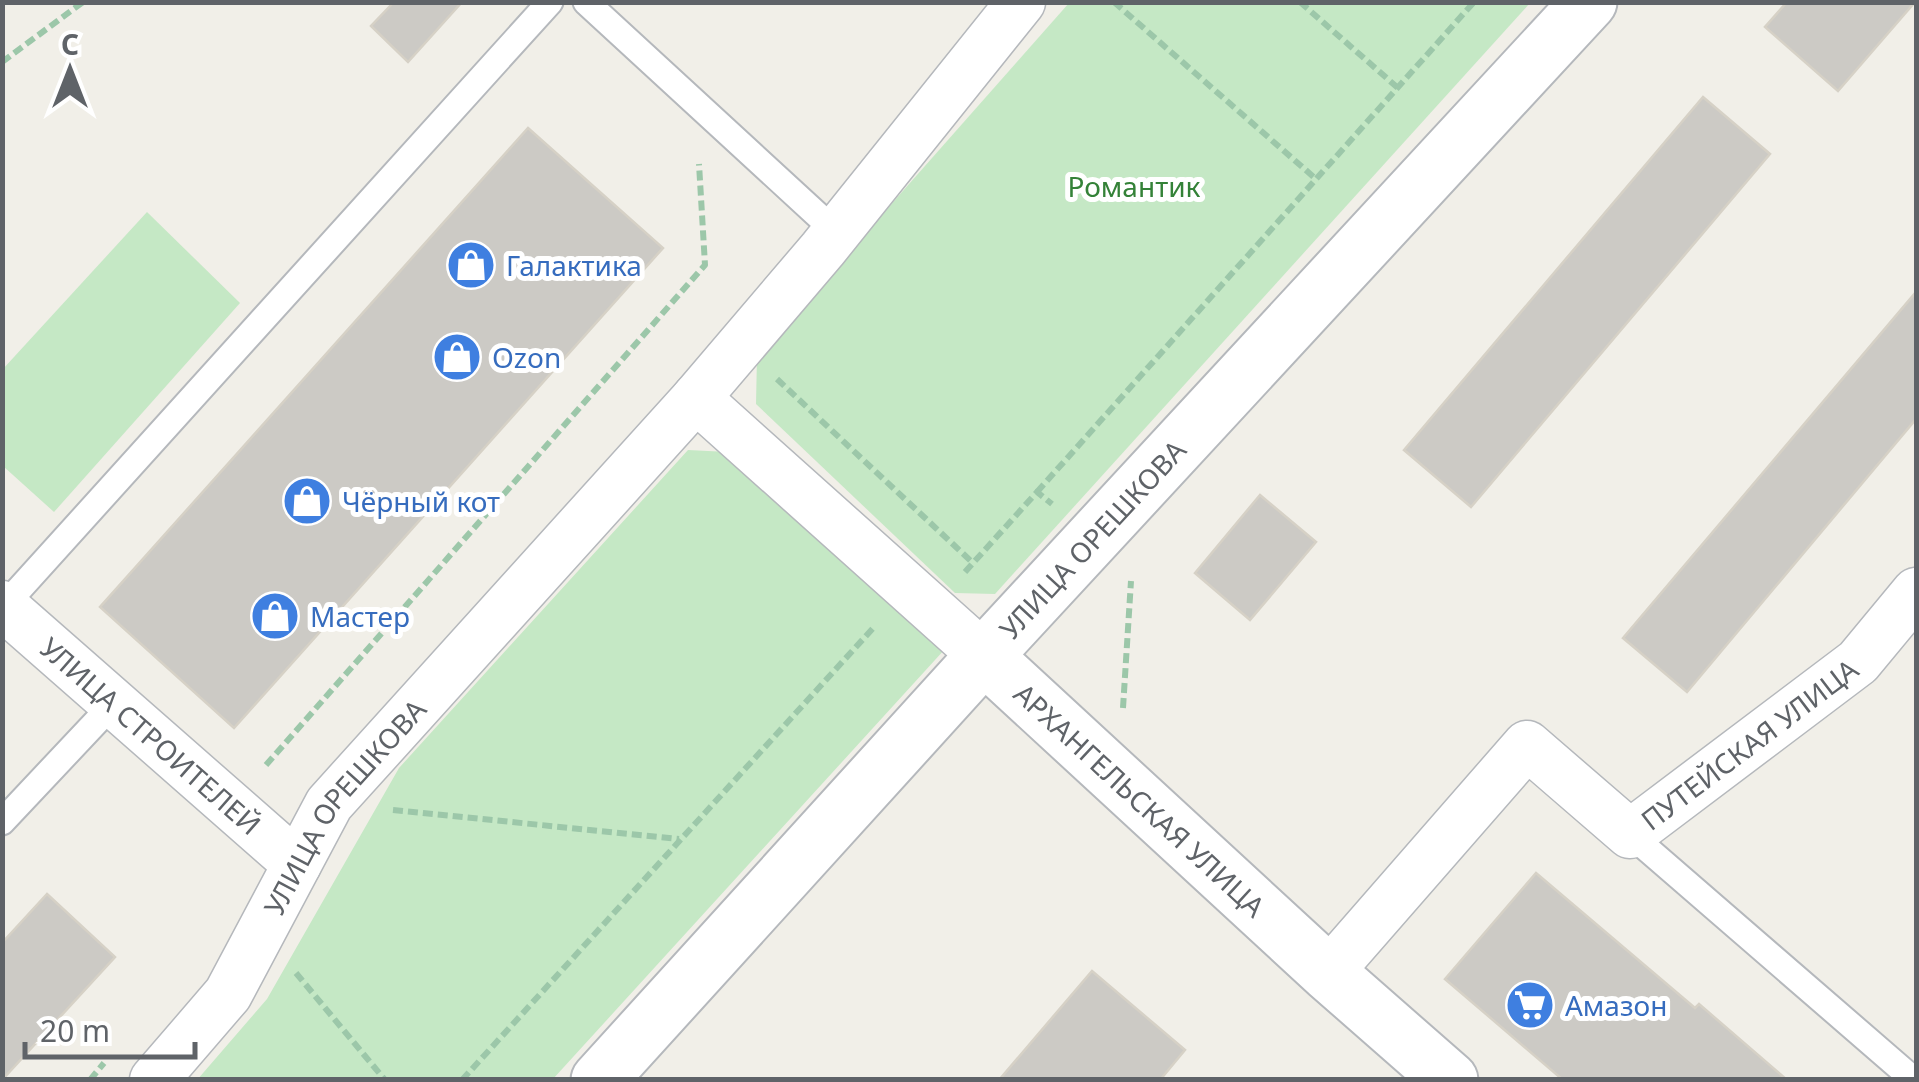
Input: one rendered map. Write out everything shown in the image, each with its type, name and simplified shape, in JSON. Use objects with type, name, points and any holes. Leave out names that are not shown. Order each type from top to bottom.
[{"type":"street","name":"УЛИЦА ОРЕШКОВА","points":[[154,1080],[228,994],[329,804],[696,398],[836,232],[1020,2]]},
{"type":"street","name":"УЛИЦА ОРЕШКОВА","points":[[599,1080],[984,656],[1589,2]]},
{"type":"street","name":"АРХАНГЕЛЬСКАЯ УЛИЦА","points":[[696,398],[1450,1080]]},
{"type":"street","name":"ПУТЕЙСКАЯ УЛИЦА","points":[[1328,972],[1527,745],[1630,834],[1858,662],[1916,592]]},
{"type":"street","name":"УЛИЦА СТРОИТЕЛЕЙ","points":[[3,606],[297,864]]},
{"type":"lane","points":[[586,2],[836,232]]},
{"type":"lane","points":[[3,606],[539,6]]},
{"type":"lane","points":[[2,822],[114,704]]},
{"type":"lane","points":[[1630,834],[1914,1080]]},
{"type":"path","points":[[2,62],[83,2]]},
{"type":"path","points":[[1114,2],[1316,179]]},
{"type":"path","points":[[1300,2],[1398,88]]},
{"type":"path","points":[[1037,492],[1474,2]]},
{"type":"path","points":[[230,806],[705,265],[695,102]]},
{"type":"path","points":[[741,345],[973,563]]},
{"type":"path","points":[[462,1080],[874,625],[887,636]]},
{"type":"path","points":[[329,804],[680,839]]},
{"type":"path","points":[[261,931],[385,1080]]},
{"type":"path","points":[[90,1080],[116,1050]]},
{"type":"green space","name":"Романтик","points":[[1069,3],[1530,3],[995,594],[955,593],[756,404],[757,356]]},
{"type":"green space","points":[[147,212],[240,303],[54,512],[3,466],[3,369]]},
{"type":"green space","points":[[688,450],[728,452],[945,649],[553,1079],[197,1080],[267,999],[399,768]]},
{"type":"building","points":[[394,2],[462,2],[408,62],[371,26]]},
{"type":"building","points":[[1787,2],[1915,2],[1838,91],[1765,27]]},
{"type":"building","points":[[1703,97],[1770,154],[1471,507],[1404,450]]},
{"type":"building","points":[[528,128],[663,248],[234,728],[100,607]]},
{"type":"building","points":[[1916,292],[1916,419],[1687,692],[1623,638]]},
{"type":"building","points":[[1260,495],[1316,542],[1250,620],[1195,573]]},
{"type":"building","points":[[1536,873],[1787,1080],[1563,1080],[1445,979]]},
{"type":"building","points":[[47,894],[115,957],[2,1080],[2,943]]},
{"type":"building","points":[[1092,971],[1185,1050],[1160,1080],[999,1080]]},
{"type":"place","name":"Галактика","points":[[471,265]]},
{"type":"place","name":"Ozon","points":[[457,357]]},
{"type":"place","name":"Чёрный кот","points":[[307,501]]},
{"type":"place","name":"Мастер","points":[[275,616]]},
{"type":"place","name":"Амазон","points":[[1530,1005]]}]
